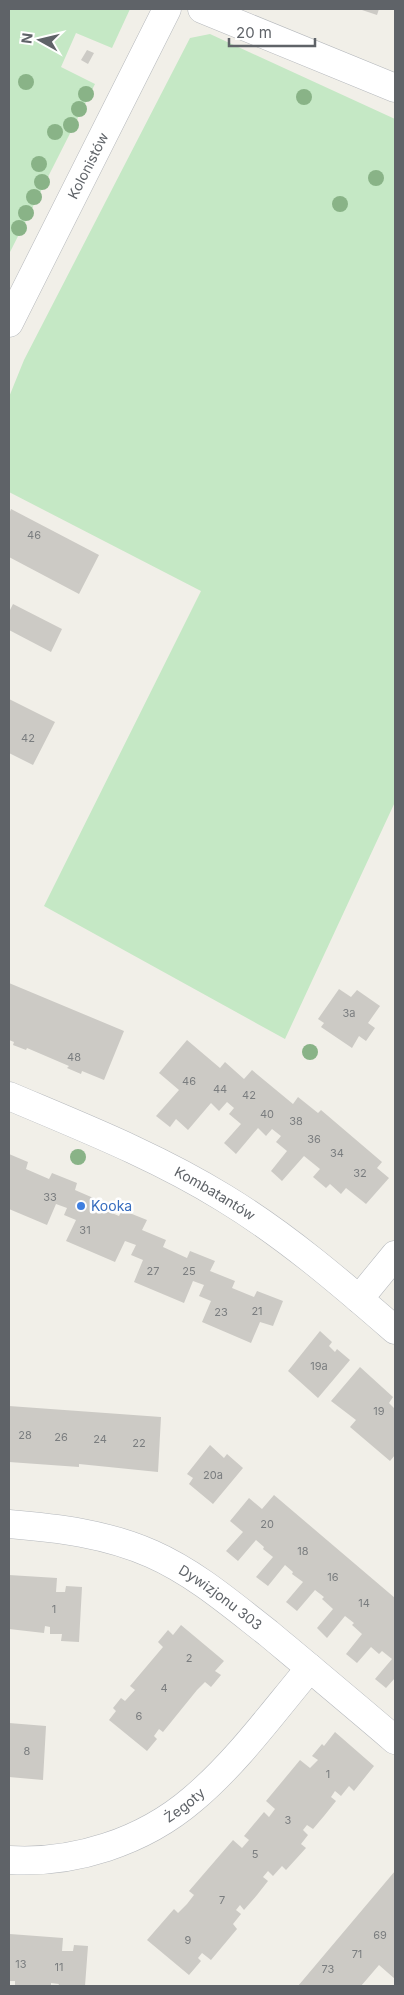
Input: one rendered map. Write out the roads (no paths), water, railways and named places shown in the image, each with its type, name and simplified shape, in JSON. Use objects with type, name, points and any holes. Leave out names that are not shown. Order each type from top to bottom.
[{"type":"street","name":"Kolonistów","points":[[9,323],[167,9]]},
{"type":"street","points":[[202,9],[395,88]]},
{"type":"street","name":"Kombatantów","points":[[9,1096],[131,1147],[225,1198],[279,1236],[395,1330]]},
{"type":"street","points":[[359,1299],[395,1255]]},
{"type":"street","name":"Dywizjonu 303","points":[[9,1524],[80,1532],[111,1540],[154,1555],[180,1569],[241,1612],[395,1740]]},
{"type":"street","name":"Żegoty","points":[[9,1860],[66,1858],[90,1852],[140,1834],[167,1819],[194,1799],[216,1777],[310,1668]]},
{"type":"place","name":"Kooka","points":[[81,1206]]}]
